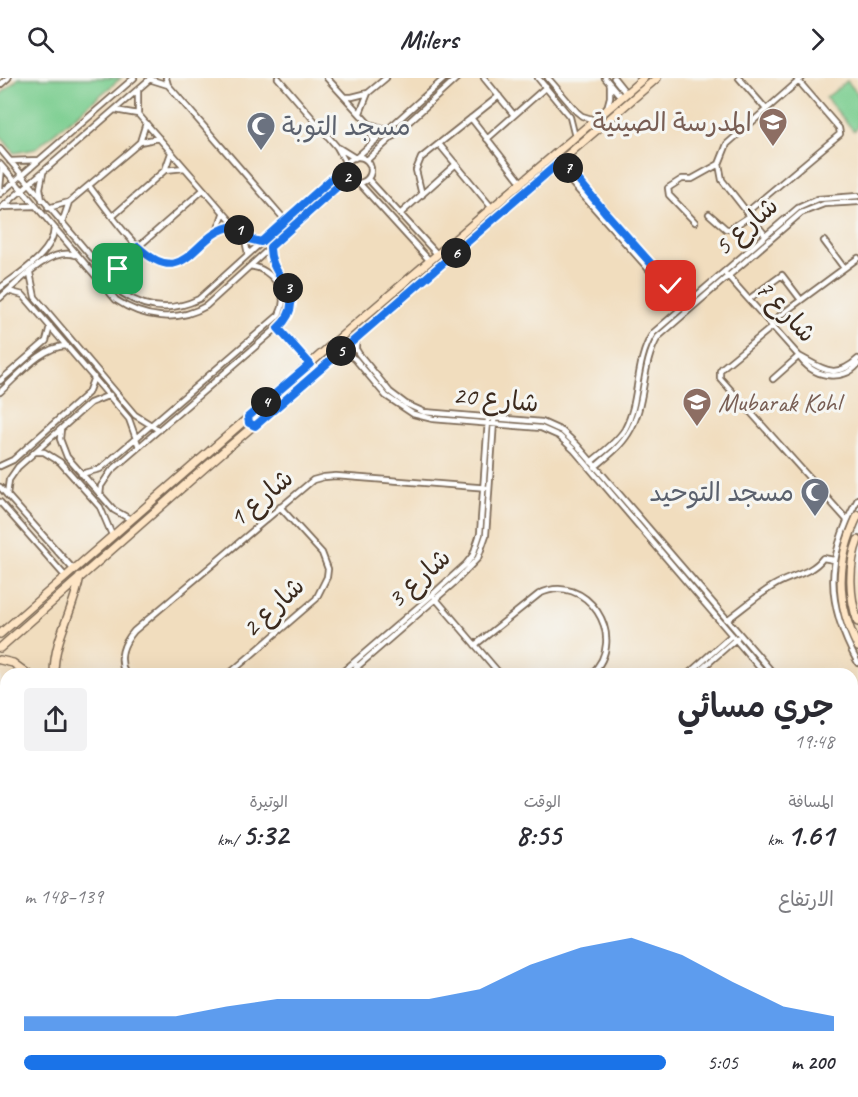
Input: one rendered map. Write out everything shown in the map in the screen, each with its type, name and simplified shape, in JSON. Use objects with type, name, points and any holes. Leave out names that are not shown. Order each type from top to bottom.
[{"type":"main road","points":[[0,634],[429,260],[644,78]]},
{"type":"main road","points":[[0,648],[80,576],[657,78]]},
{"type":"main road","points":[[248,417],[249,423],[255,426]]},
{"type":"main road","points":[[231,432],[238,434],[239,439]]},
{"type":"main road","points":[[858,515],[846,545],[841,575],[844,611],[858,647]]},
{"type":"main road","points":[[858,540],[852,561],[852,588],[858,622]]},
{"type":"main road","points":[[55,668],[62,629],[80,576]]},
{"type":"main road","points":[[0,660],[13,663],[20,668]]},
{"type":"street","points":[[0,85],[8,78]]},
{"type":"street","points":[[0,194],[134,78]]},
{"type":"street","points":[[166,78],[168,85],[285,220]]},
{"type":"street","points":[[278,78],[337,147],[346,166],[348,177],[359,183],[429,260]]},
{"type":"street","points":[[327,78],[369,123],[387,129]]},
{"type":"street","points":[[334,86],[335,78]]},
{"type":"street","points":[[345,97],[352,98],[368,93],[386,78]]},
{"type":"street","points":[[0,149],[122,293],[154,307],[177,307],[199,299],[445,78]]},
{"type":"street","points":[[367,160],[457,78]]},
{"type":"street","points":[[484,78],[514,115]]},
{"type":"street","points":[[538,78],[570,117],[575,137]]},
{"type":"street","points":[[548,78],[577,112],[595,120]]},
{"type":"street","points":[[604,78],[624,95]]},
{"type":"street","points":[[614,78],[624,95]]},
{"type":"street","points":[[739,78],[766,109]]},
{"type":"street","points":[[1,208],[150,79],[168,85]]},
{"type":"street","points":[[709,214],[730,230],[749,214],[840,134],[839,128],[799,79],[727,144],[719,164],[722,180],[749,214],[767,237]]},
{"type":"street","points":[[607,109],[610,85]]},
{"type":"street","points":[[487,139],[546,87]]},
{"type":"street","points":[[138,90],[138,114]]},
{"type":"street","points":[[360,114],[368,93]]},
{"type":"street","points":[[422,195],[417,176],[421,158],[499,96]]},
{"type":"street","points":[[115,110],[138,114],[244,236],[261,242]]},
{"type":"street","points":[[570,117],[577,112]]},
{"type":"street","points":[[471,118],[521,183]]},
{"type":"street","points":[[140,142],[146,123]]},
{"type":"street","points":[[369,123],[373,143]]},
{"type":"street","points":[[48,207],[69,202],[140,142],[159,138]]},
{"type":"street","points":[[439,144],[492,208]]},
{"type":"street","points":[[337,147],[367,160],[371,167],[368,179]]},
{"type":"street","points":[[113,216],[165,170],[171,153]]},
{"type":"street","points":[[10,161],[39,160]]},
{"type":"street","points":[[559,163],[686,307]]},
{"type":"street","points":[[400,214],[456,164]]},
{"type":"street","points":[[696,222],[669,195],[668,188],[682,179],[697,177],[719,164]]},
{"type":"street","points":[[1,166],[116,300],[138,312],[161,317],[190,314],[206,306],[348,177]]},
{"type":"street","points":[[0,188],[1,166]]},
{"type":"street","points":[[165,170],[184,168]]},
{"type":"street","points":[[42,200],[40,188],[43,173]]},
{"type":"street","points":[[359,183],[368,179]]},
{"type":"street","points":[[368,179],[437,254]]},
{"type":"street","points":[[88,186],[138,247],[156,262],[172,264],[185,259],[218,232],[235,226]]},
{"type":"street","points":[[100,268],[121,262],[203,190]]},
{"type":"street","name":"شارع 5","points":[[591,466],[618,438],[628,422],[645,346],[653,333],[726,273],[798,207],[818,199],[858,196]]},
{"type":"street","points":[[62,223],[69,202]]},
{"type":"street","name":"شارع 5","points":[[767,237],[809,208],[824,204],[858,202]]},
{"type":"street","points":[[1,208],[18,205],[35,207]]},
{"type":"street","points":[[218,232],[223,214]]},
{"type":"street","points":[[0,288],[44,252],[52,241],[54,228]]},
{"type":"street","points":[[244,236],[248,254]]},
{"type":"street","points":[[824,241],[844,268]]},
{"type":"street","points":[[97,503],[102,504],[101,486],[105,478],[285,321],[290,312],[290,293],[271,259],[270,247]]},
{"type":"street","points":[[44,252],[49,253],[49,258]]},
{"type":"street","points":[[0,298],[49,258],[63,254],[77,256]]},
{"type":"street","points":[[847,520],[719,375],[722,368],[801,300],[857,260]]},
{"type":"street","points":[[114,285],[121,262]]},
{"type":"street","points":[[81,474],[99,469],[279,315],[283,301],[275,280],[263,269],[250,266]]},
{"type":"street","points":[[30,273],[35,297],[135,415],[159,430]]},
{"type":"street","name":"شارع 7","points":[[726,273],[799,356],[814,366],[829,371],[846,368],[857,361]]},
{"type":"street","points":[[749,300],[782,275],[801,300]]},
{"type":"street","points":[[275,280],[277,276],[281,277]]},
{"type":"street","points":[[8,291],[16,292],[29,301],[110,395],[129,419],[139,447]]},
{"type":"street","points":[[29,301],[30,296],[35,297]]},
{"type":"street","points":[[1,379],[40,347],[49,334],[50,326]]},
{"type":"street","points":[[278,328],[310,364]]},
{"type":"street","name":"شارع 20","points":[[356,338],[356,349],[359,354],[390,392],[406,404],[424,412],[491,420]]},
{"type":"street","points":[[0,392],[44,353],[59,346],[67,346]]},
{"type":"street","points":[[40,347],[45,348],[44,353]]},
{"type":"street","name":"شارع 20","points":[[336,355],[343,354],[355,359],[386,396],[406,411],[423,417],[531,420],[552,425],[570,438],[591,466],[736,635],[768,668]]},
{"type":"street","points":[[773,379],[799,356]]},
{"type":"street","points":[[0,466],[13,460],[84,397],[92,388],[94,377]]},
{"type":"street","points":[[7,495],[9,480],[18,467],[90,403],[110,395]]},
{"type":"street","points":[[84,397],[90,398],[90,403]]},
{"type":"street","points":[[129,419],[134,420],[135,415]]},
{"type":"street","name":"شارع 3","points":[[353,668],[434,597],[473,555],[480,534],[491,420]]},
{"type":"street","points":[[61,429],[60,439],[67,457],[114,510],[130,519]]},
{"type":"street","points":[[35,452],[44,453],[60,462],[97,503],[105,515],[112,535]]},
{"type":"street","points":[[60,462],[62,458],[67,457]]},
{"type":"street","points":[[13,460],[13,466],[18,467]]},
{"type":"street","name":"شارع 20","points":[[591,466],[726,620],[761,668]]},
{"type":"street","name":"شارع 1","points":[[124,668],[122,651],[126,640],[134,631],[303,486],[313,480],[324,477],[486,488]]},
{"type":"street","points":[[0,487],[73,569]]},
{"type":"street","points":[[858,498],[847,520],[834,560],[833,586],[837,613],[858,663]]},
{"type":"street","points":[[0,502],[65,576]]},
{"type":"street","name":"شارع 2","points":[[236,668],[316,599],[327,577],[328,569],[322,553],[280,507]]},
{"type":"street","points":[[726,620],[772,586],[808,571],[818,565],[823,558],[834,560]]},
{"type":"street","points":[[476,645],[539,594],[548,590],[565,588],[582,596],[599,615],[605,626],[607,639],[605,654],[597,668]]},
{"type":"street","points":[[434,597],[495,668]]},
{"type":"street","points":[[695,668],[736,635]]},
{"type":"street","points":[[702,668],[736,635]]},
{"type":"green space","points":[[19,78],[121,78],[35,149],[14,153],[0,135],[0,95]]},
{"type":"green space","points":[[847,81],[858,94],[858,127],[854,131],[826,98]]},
{"type":"place","name":"المدرسة الصينية","points":[[773,148]]},
{"type":"place","name":"مسجد التوبة","points":[[261,152]]},
{"type":"place","name":"Mubarak Kohl","points":[[697,428]]},
{"type":"place","name":"مسجد التوحيد","points":[[815,518]]},
{"type":"route","points":[[118,269],[121,262],[138,247],[156,262],[164,264],[180,262],[218,232],[229,227],[235,226],[244,236],[261,242],[346,166],[348,177],[270,247],[271,259],[277,272],[286,283],[291,302],[290,312],[278,328],[310,364],[248,417],[249,423],[253,426],[562,160],[671,286]]}]
